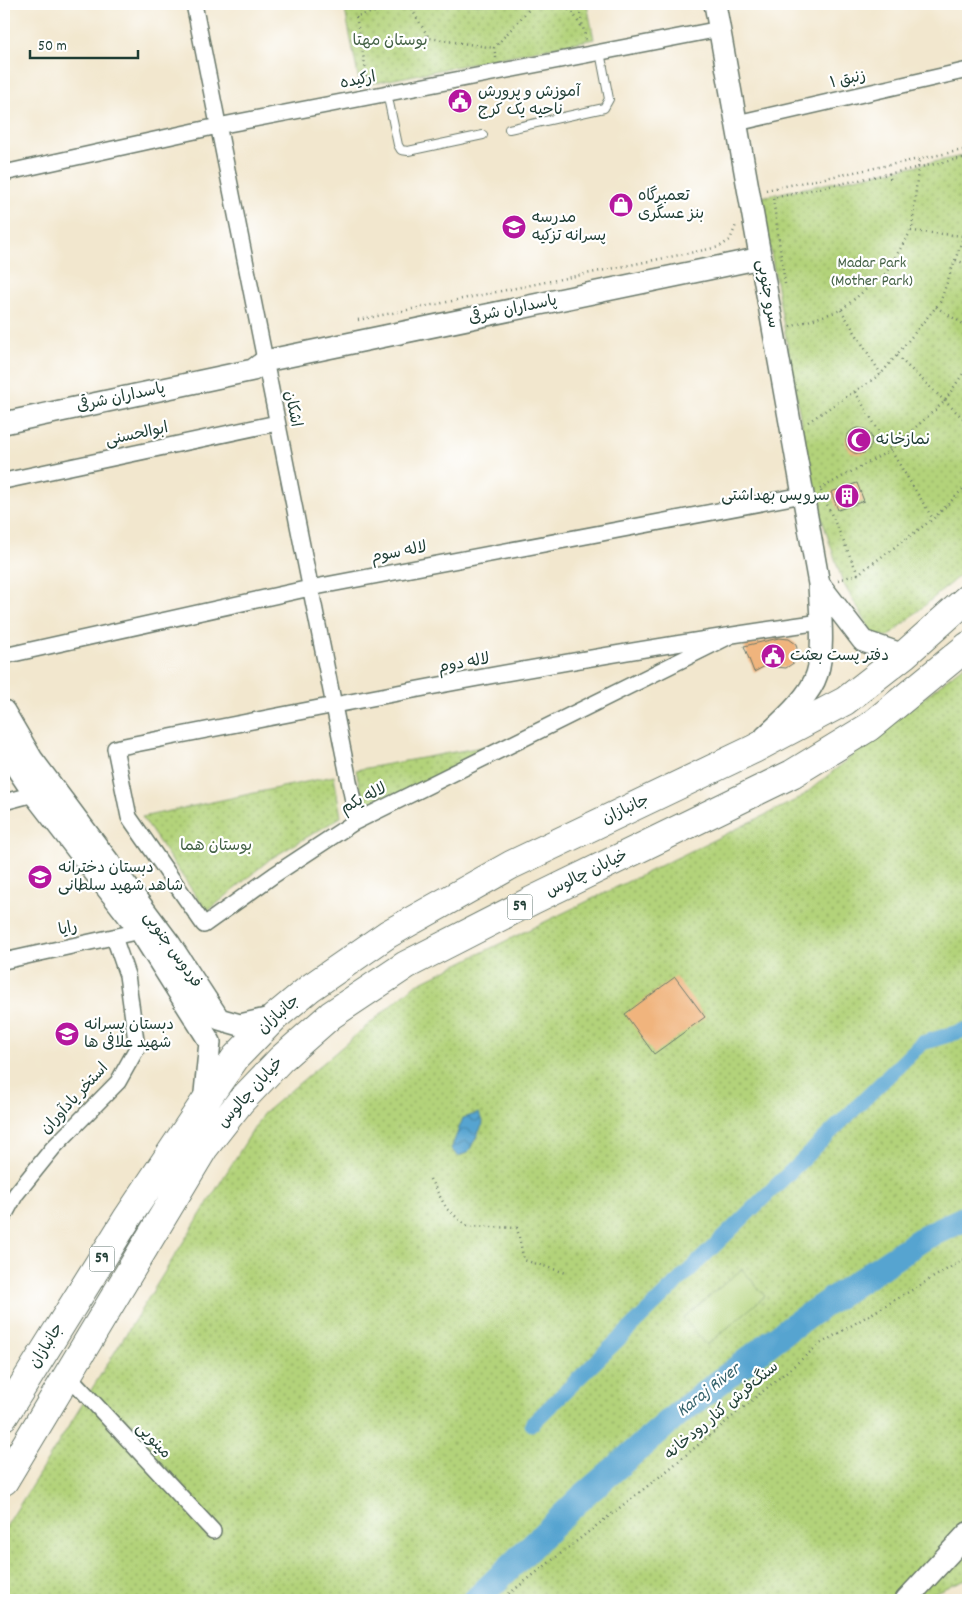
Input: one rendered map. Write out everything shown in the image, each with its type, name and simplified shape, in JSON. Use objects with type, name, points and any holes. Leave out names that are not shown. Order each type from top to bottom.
[{"type":"highway","name":"59","points":[[754,749],[845,700],[904,655],[968,598]]},
{"type":"highway","name":"خیابان چالوس","points":[[142,1250],[204,1148],[240,1102],[281,1059],[331,1015],[406,965],[533,900],[792,774],[869,727],[968,646]]},
{"type":"highway","name":"جانبازان","points":[[4,1416],[204,1103],[236,1057],[275,1017],[310,988],[388,934],[511,865],[754,749]]},
{"type":"highway","points":[[511,865],[533,900]]},
{"type":"highway","name":"جانبازان","points":[[4,1481],[142,1250]]},
{"type":"street","name":"اشکان","points":[[194,4],[357,821]]},
{"type":"street","name":"سرو جنوبی","points":[[715,4],[761,258],[786,331],[803,426],[812,492],[821,622],[817,675],[801,701],[754,749]]},
{"type":"street","name":"ارکیده","points":[[4,173],[218,126],[720,29]]},
{"type":"street","name":"زنبق ۱","points":[[737,124],[968,70]]},
{"type":"street","name":"پاسداران شرقی","points":[[4,424],[253,370],[265,361],[761,258]]},
{"type":"street","name":"پاسداران شرقی","points":[[4,409],[253,358],[265,361]]},
{"type":"street","name":"ابوالحسنی","points":[[4,481],[277,423]]},
{"type":"street","name":"لاله سوم","points":[[4,656],[310,588],[812,492]]},
{"type":"street","points":[[819,584],[863,641],[904,655]]},
{"type":"street","name":"لاله دوم","points":[[115,748],[334,705],[732,635],[821,622]]},
{"type":"street","name":"لاله یکم","points":[[115,748],[129,816],[204,925],[274,874],[357,821],[732,635]]},
{"type":"street","name":"فردوس جنوبی","points":[[4,711],[32,759],[170,944],[219,1019],[240,1025],[275,1017]]},
{"type":"street","name":"فردوس جنوبی","points":[[4,749],[34,794],[140,931],[210,1042],[204,1103]]},
{"type":"street","points":[[4,802],[34,794]]},
{"type":"street","name":"رایا","points":[[4,961],[140,931]]},
{"type":"street","name":"استخر یادآوران","points":[[4,1216],[16,1194],[53,1148],[118,1082],[137,1048],[127,975],[114,937]]},
{"type":"street","name":"مینویی","points":[[68,1375],[213,1531]]},
{"type":"street","points":[[906,1600],[968,1534]]},
{"type":"lane","points":[[509,129],[604,108],[609,99],[594,53]]},
{"type":"lane","points":[[387,93],[398,145],[401,150],[408,151],[483,135]]},
{"type":"lane","points":[[13,1382],[35,1365]]},
{"type":"path","points":[[368,84],[356,16],[410,4],[429,38],[494,48]]},
{"type":"path","points":[[494,48],[534,4]]},
{"type":"path","points":[[560,4],[574,13],[594,53]]},
{"type":"path","points":[[578,4],[584,30]]},
{"type":"path","points":[[494,48],[496,58]]},
{"type":"path","points":[[749,194],[968,149]]},
{"type":"path","points":[[785,287],[773,198],[968,157]]},
{"type":"path","points":[[786,331],[841,310],[886,273],[911,231],[920,159]]},
{"type":"path","points":[[889,174],[891,182]]},
{"type":"path","points":[[803,426],[881,374],[940,302],[964,236],[968,214]]},
{"type":"path","points":[[358,320],[719,247],[730,240],[736,226],[734,216]]},
{"type":"path","points":[[911,231],[964,236]]},
{"type":"path","points":[[956,260],[968,264]]},
{"type":"path","points":[[936,307],[968,327]]},
{"type":"path","points":[[841,310],[881,374]]},
{"type":"path","points":[[897,355],[968,424]]},
{"type":"path","points":[[812,492],[890,451],[944,402],[968,366]]},
{"type":"path","points":[[854,392],[933,519]]},
{"type":"path","points":[[803,426],[806,413]]},
{"type":"path","points":[[812,492],[819,480]]},
{"type":"path","points":[[812,492],[858,574],[933,519],[968,484]]},
{"type":"path","points":[[430,1179],[447,1209],[467,1226],[517,1228],[524,1260],[566,1273]]},
{"type":"path","name":"سنگ‌فرش کنار رودخانه","points":[[501,1600],[663,1474],[820,1344],[968,1257]]},
{"type":"green space","name":"بوستان مهتا","points":[[587,4],[594,39],[360,86],[344,5]]},
{"type":"green space","name":"Madar Park (Mother Park)","points":[[968,155],[968,568],[888,637],[873,634],[843,583],[814,495],[761,197]]},
{"type":"green space","points":[[968,662],[968,1578],[917,1600],[4,1600],[4,1530],[263,1114],[415,985],[800,798]]},
{"type":"green space","points":[[520,740],[366,813],[356,770]]},
{"type":"green space","name":"بوستان هما","points":[[334,776],[341,817],[270,859],[207,912],[142,817]]},
{"type":"green space","points":[[742,1269],[765,1296],[707,1345],[683,1318]]},
{"type":"water","points":[[479,1113],[483,1124],[468,1153],[458,1156],[451,1149],[463,1118]]},
{"type":"building","name":"نمازخانه","points":[[859,428],[868,432],[872,441],[868,450],[859,454],[850,450],[846,441],[850,432]]},
{"type":"building","name":"سرویس بهداشتی","points":[[857,483],[864,501],[838,510],[831,492]]},
{"type":"building","name":"دفتر پست بعثت","points":[[779,638],[789,639],[796,644],[798,653],[795,662],[786,668],[776,667],[771,663],[754,672],[744,646]]},
{"type":"building","points":[[675,977],[705,1017],[654,1054],[625,1014]]},
{"type":"waterway","points":[[532,1424],[922,1043],[968,1029]]},
{"type":"waterway","name":"Karaj River","points":[[476,1600],[581,1498],[678,1414],[791,1327],[925,1237],[968,1217]]},
{"type":"place","name":"آموزش و پرورش ناحیه یک کرج","points":[[460,101]]},
{"type":"place","name":"تعمیرگاه بنز عسگری","points":[[621,205]]},
{"type":"place","name":"مدرسه پسرانه تزکیه","points":[[514,227]]},
{"type":"place","name":"نمازخانه","points":[[859,440]]},
{"type":"place","name":"سرویس بهداشتی","points":[[847,496]]},
{"type":"place","name":"دفتر پست بعثت","points":[[773,656]]},
{"type":"place","name":"دبستان دخترانه شاهد شهید سلطانی","points":[[40,877]]},
{"type":"place","name":"دبستان پسرانه شهید علافی ها","points":[[67,1034]]}]
